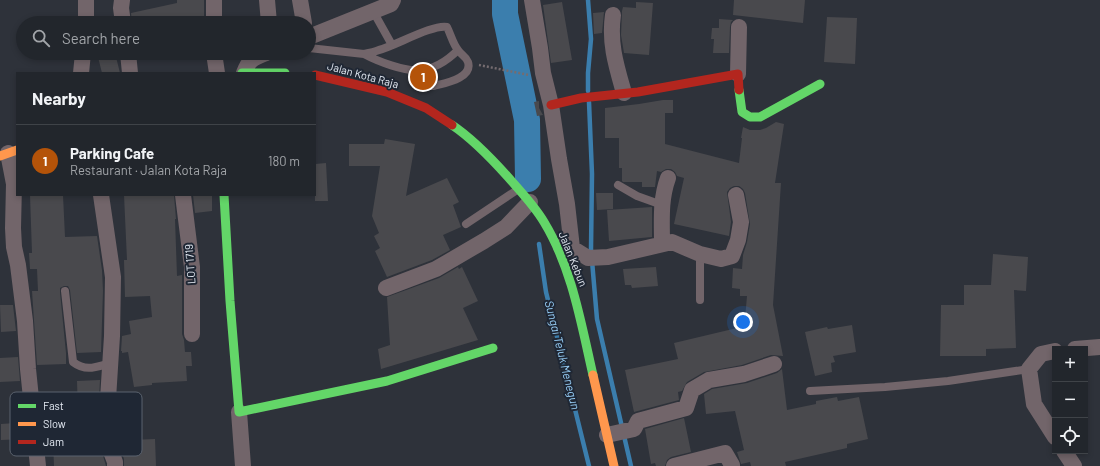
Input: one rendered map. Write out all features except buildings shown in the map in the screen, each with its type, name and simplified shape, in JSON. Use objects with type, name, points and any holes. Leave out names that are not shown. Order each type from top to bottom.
[{"type":"street","points":[[86,0],[86,16]]},
{"type":"street","points":[[122,0],[122,16]]},
{"type":"street","points":[[214,0],[214,16]]},
{"type":"street","points":[[267,0],[268,16]]},
{"type":"street","points":[[300,0],[303,16]]},
{"type":"street","points":[[316,34],[391,4],[393,0]]},
{"type":"street","points":[[532,0],[543,73],[551,105],[567,204],[565,247],[592,258],[608,257],[672,242],[700,254],[721,259],[732,256],[738,240],[741,222],[736,195]]},
{"type":"street","points":[[613,15],[611,31],[614,52],[624,93]]},
{"type":"street","points":[[739,28],[738,74],[742,112],[750,117],[760,117],[820,84]]},
{"type":"street","points":[[81,72],[82,60]]},
{"type":"street","points":[[129,60],[130,72]]},
{"type":"street","points":[[215,60],[216,72]]},
{"type":"street","points":[[243,72],[247,64],[252,60]]},
{"type":"street","points":[[551,105],[581,98],[638,92],[738,74]]},
{"type":"street","name":"Jalan Kota Raja","points":[[316,75],[387,92],[426,108]]},
{"type":"street","name":"Jalan Kebun","points":[[426,108],[456,128],[493,160],[530,202],[565,247],[575,296],[617,432],[614,466]]},
{"type":"street","points":[[8,153],[14,184],[14,247],[18,265],[25,322],[30,392]]},
{"type":"street","points":[[662,244],[663,191],[668,178]]},
{"type":"street","points":[[101,196],[113,277],[108,392]]},
{"type":"street","name":"LOT 1719","points":[[183,196],[192,267],[192,334]]},
{"type":"street","points":[[224,196],[230,300],[243,466]]},
{"type":"street","points":[[386,288],[436,269],[484,241],[506,227],[530,202]]},
{"type":"street","points":[[1088,347],[1100,346]]},
{"type":"street","points":[[239,412],[387,381],[493,348]]},
{"type":"street","points":[[1052,352],[1041,354],[1029,369],[1034,404],[1052,432]]},
{"type":"street","points":[[617,432],[634,429],[638,420],[686,408],[692,390],[709,380],[744,374],[774,364]]},
{"type":"street","points":[[674,466],[725,453],[732,465]]},
{"type":"street","points":[[1066,454],[1074,466]]},
{"type":"street","points":[[37,456],[38,466]]},
{"type":"street","points":[[113,456],[115,466]]},
{"type":"lane","points":[[373,11],[392,45]]},
{"type":"lane","points":[[364,54],[380,50],[427,31],[445,27],[447,28],[458,50],[466,57],[468,62],[468,69],[464,76],[431,86],[420,71]]},
{"type":"lane","points":[[316,49],[364,54],[400,68],[420,71],[448,60],[458,50]]},
{"type":"lane","points":[[618,185],[636,196],[662,205]]},
{"type":"lane","points":[[466,224],[518,190]]},
{"type":"lane","points":[[700,254],[700,300]]},
{"type":"lane","points":[[65,291],[73,362],[80,368],[92,368],[110,363]]},
{"type":"lane","points":[[810,391],[948,381],[1029,369]]},
{"type":"path","points":[[468,62],[524,74]]},
{"type":"waterway","name":"Sungai Teluk Menegun","points":[[505,0],[505,14],[527,120],[528,179]]},
{"type":"waterway","points":[[588,0],[591,39],[588,91]]},
{"type":"waterway","points":[[589,102],[592,174],[591,249],[597,319],[631,466]]},
{"type":"waterway","name":"Sungai Teluk Menegun","points":[[539,244],[546,292],[589,466]]},
{"type":"traffic: fast","points":[[739,90],[742,112],[750,117],[760,117],[820,84]]},
{"type":"traffic: fast","points":[[452,125],[460,130],[495,163],[527,198],[544,222],[554,240],[569,277],[580,316],[593,375]]},
{"type":"traffic: fast","points":[[224,196],[230,301],[239,412],[387,381],[493,348]]},
{"type":"traffic: slow","points":[[0,156],[16,150]]},
{"type":"traffic: slow","points":[[593,375],[614,466]]},
{"type":"traffic: jam","points":[[551,105],[581,98],[638,92],[738,74],[739,90]]},
{"type":"traffic: jam","points":[[316,75],[387,92],[426,108],[452,125]]},
{"type":"place","name":"Parking Cafe","points":[[423,77]]}]
